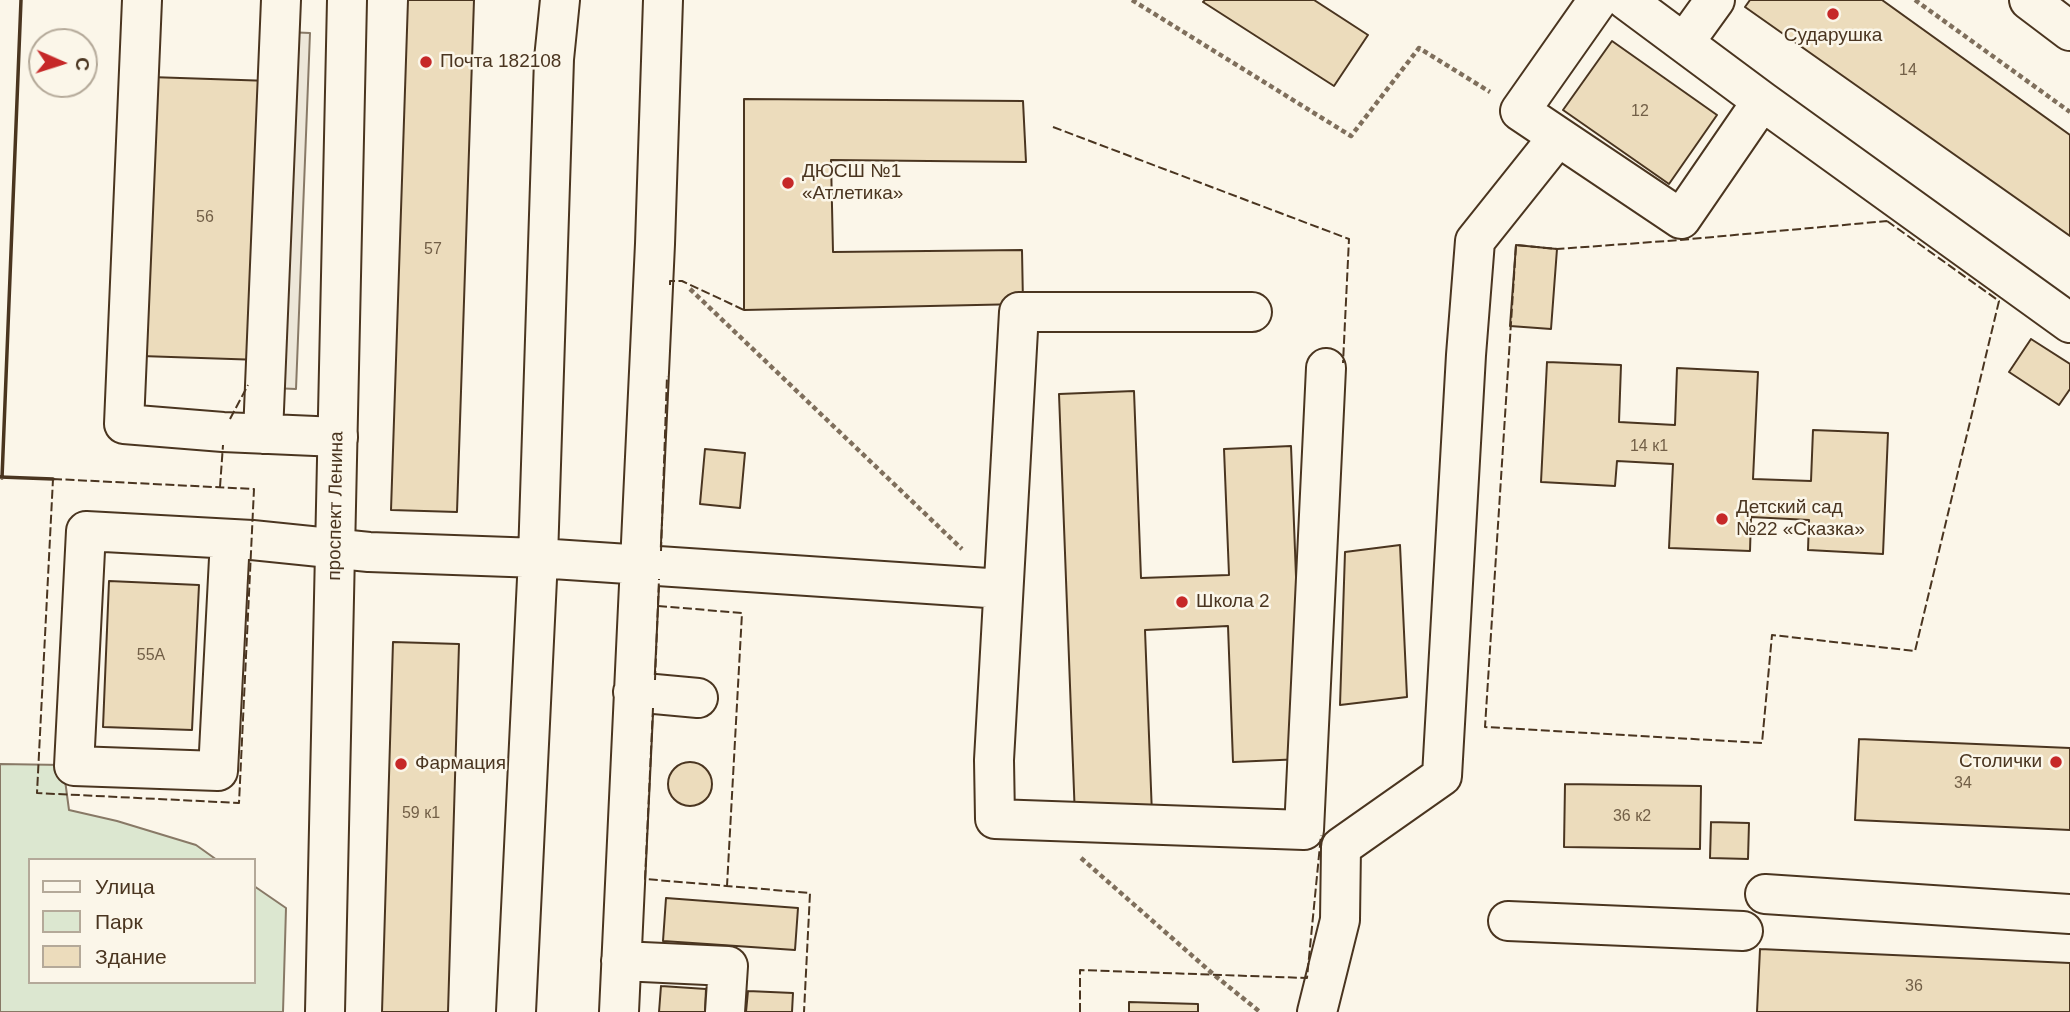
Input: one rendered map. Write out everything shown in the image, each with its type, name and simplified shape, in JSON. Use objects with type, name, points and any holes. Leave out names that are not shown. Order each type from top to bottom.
[{"type":"main road","points":[[142,0],[124,424],[338,437]]},
{"type":"main road","points":[[263,434],[281,0]]},
{"type":"main road","name":"проспект Ленина","points":[[325,1012],[347,0]]},
{"type":"main road","points":[[516,1012],[538,558],[554,59],[560,0]]},
{"type":"main road","points":[[619,1012],[663,0]]},
{"type":"main road","points":[[1598,0],[1520,111],[1681,219],[1762,101]]},
{"type":"main road","points":[[1626,0],[2070,323]]},
{"type":"main road","points":[[1684,43],[1715,0]]},
{"type":"main road","points":[[2029,0],[2070,31]]},
{"type":"main road","points":[[1317,1012],[1340,920],[1341,847],[1442,776],[1475,241],[1559,137]]},
{"type":"main road","points":[[1252,312],[1019,312],[994,760],[995,819],[1304,830],[1326,368]]},
{"type":"main road","points":[[230,539],[218,771],[74,766],[86,531],[230,539],[335,550],[538,558],[1003,589]]},
{"type":"main road","points":[[633,692],[698,698]]},
{"type":"main road","points":[[1765,894],[2070,914]]},
{"type":"main road","points":[[1508,921],[1743,931]]},
{"type":"main road","points":[[621,961],[728,966],[725,1012]]},
{"type":"path","points":[[1132,0],[1351,136],[1419,48],[1520,111]]},
{"type":"path","points":[[1915,0],[2070,112]]},
{"type":"path","points":[[654,244],[682,281],[963,550]]},
{"type":"path","points":[[1079,857],[1260,1012]]},
{"type":"green space","points":[[0,764],[63,765],[69,810],[117,821],[196,845],[214,858],[28,858],[28,984],[256,984],[256,887],[286,908],[283,1012],[0,1012]]},
{"type":"shaded area","points":[[286,32],[310,33],[296,389],[272,388]]},
{"type":"building","points":[[408,0],[474,0],[457,512],[391,510]]},
{"type":"building","points":[[1314,0],[1368,35],[1334,86],[1203,2]]},
{"type":"building","points":[[1750,0],[1882,0],[2070,135],[2070,236],[1745,7]]},
{"type":"building","points":[[1612,41],[1717,115],[1669,184],[1563,110]]},
{"type":"building","points":[[150,77],[271,81],[261,360],[141,356]]},
{"type":"building","name":"ДЮСШ №1 «Атлетика»","points":[[744,99],[1023,101],[1026,162],[831,160],[833,252],[1022,250],[1023,304],[744,310]]},
{"type":"building","points":[[1516,245],[1557,249],[1551,329],[1510,326]]},
{"type":"building","points":[[2031,339],[2070,364],[2070,389],[2059,405],[2009,372]]},
{"type":"building","points":[[1547,362],[1621,365],[1619,422],[1675,425],[1677,368],[1758,372],[1753,479],[1811,481],[1813,430],[1888,433],[1883,554],[1808,550],[1809,520],[1751,517],[1750,551],[1669,548],[1673,464],[1617,461],[1615,486],[1541,482]]},
{"type":"building","name":"Школа 2","points":[[1134,391],[1141,578],[1229,575],[1224,449],[1291,446],[1303,759],[1233,762],[1228,626],[1145,630],[1152,815],[1075,818],[1059,394]]},
{"type":"building","points":[[705,449],[745,453],[740,508],[700,504]]},
{"type":"building","points":[[1400,545],[1407,697],[1340,705],[1345,552]]},
{"type":"building","points":[[109,581],[199,585],[192,730],[103,727]]},
{"type":"building","points":[[393,642],[459,644],[448,1012],[382,1012]]},
{"type":"building","points":[[1859,739],[2070,748],[2070,830],[1855,820]]},
{"type":"building","points":[[690,762],[706,768],[712,784],[706,800],[690,806],[674,800],[668,784],[674,768]]},
{"type":"building","points":[[1565,784],[1701,786],[1700,849],[1564,847]]},
{"type":"building","points":[[1711,822],[1749,823],[1748,859],[1710,858]]},
{"type":"building","points":[[666,898],[798,908],[795,950],[663,941]]},
{"type":"building","points":[[1760,949],[2070,963],[2070,1012],[1757,1012]]},
{"type":"building","points":[[661,986],[706,989],[705,1012],[659,1012]]},
{"type":"building","points":[[748,991],[793,993],[792,1012],[746,1012]]},
{"type":"building","points":[[1129,1002],[1198,1004],[1198,1012],[1129,1012]]},
{"type":"fence","points":[[1053,127],[1349,239],[1343,363]]},
{"type":"fence","points":[[1887,221],[1999,301],[1915,651],[1772,635],[1762,743],[1485,727],[1516,245],[1557,249],[1887,221]]},
{"type":"fence","points":[[670,285],[670,281],[682,281],[744,310]]},
{"type":"fence","points":[[661,551],[667,376]]},
{"type":"fence","points":[[230,419],[248,385]]},
{"type":"fence","points":[[220,487],[223,445]]},
{"type":"fence","points":[[53,479],[254,489],[239,803],[37,793],[53,479]]},
{"type":"fence","points":[[655,680],[659,579]]},
{"type":"fence","points":[[658,606],[742,613],[727,886]]},
{"type":"fence","points":[[653,708],[645,879],[810,893],[804,1012]]},
{"type":"fence","points":[[1080,1012],[1080,970],[1307,978],[1321,835]]},
{"type":"wall","points":[[2,478],[21,0]]},
{"type":"wall","points":[[0,477],[53,479]]},
{"type":"place","name":"Сударушка","points":[[1833,14]]},
{"type":"place","name":"Почта 182108","points":[[426,62]]},
{"type":"place","name":"ДЮСШ №1 «Атлетика»","points":[[788,183]]},
{"type":"place","name":"Детский сад №22 «Сказка»","points":[[1722,519]]},
{"type":"place","name":"Школа 2","points":[[1182,602]]},
{"type":"place","name":"Столички","points":[[2056,762]]},
{"type":"place","name":"Фармация","points":[[401,764]]}]
